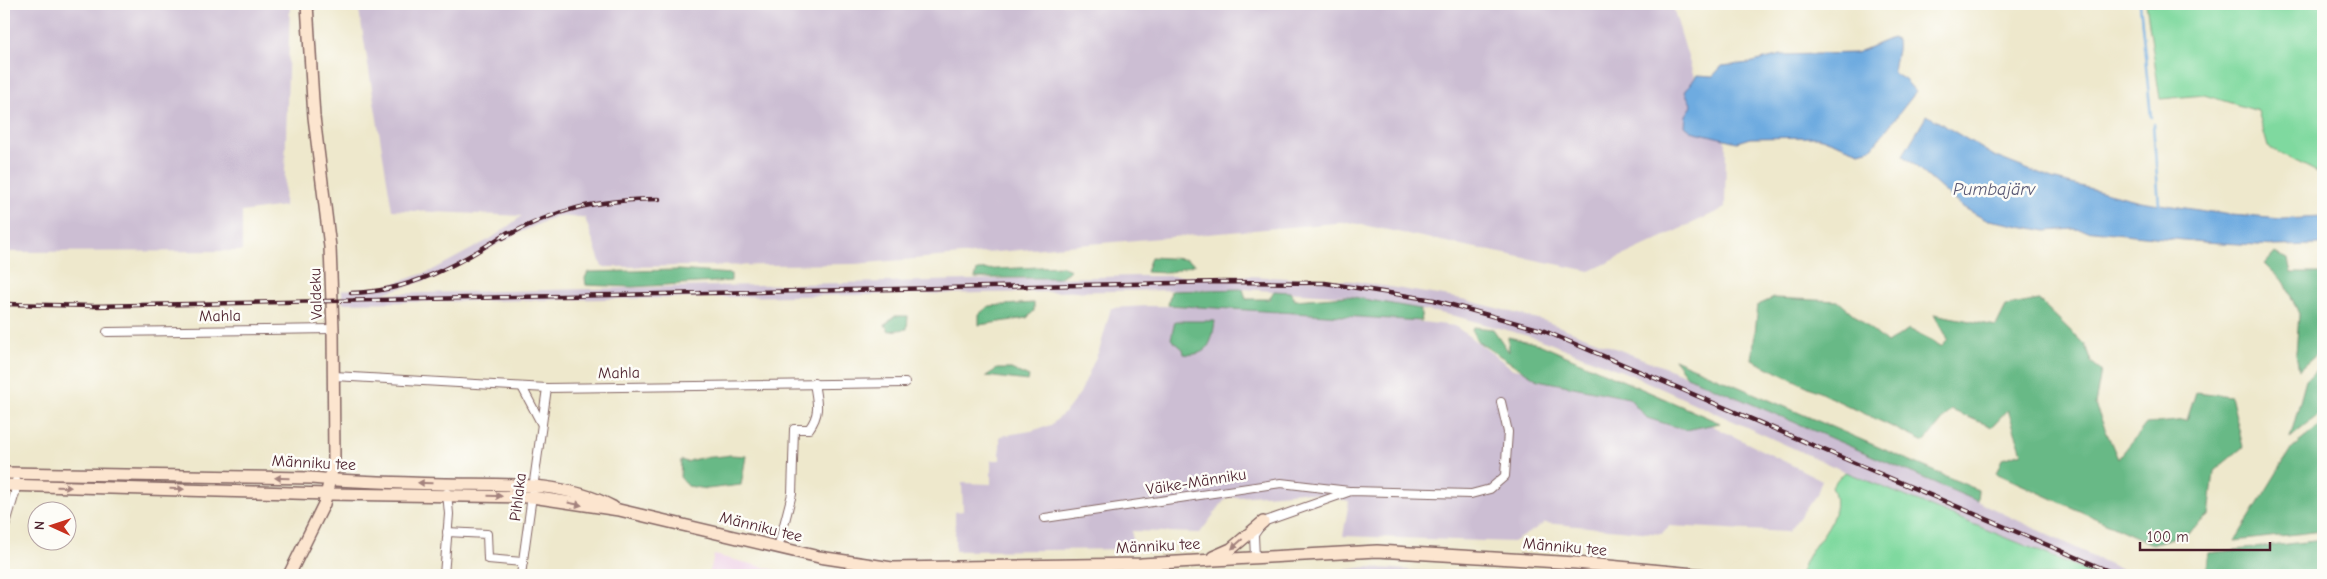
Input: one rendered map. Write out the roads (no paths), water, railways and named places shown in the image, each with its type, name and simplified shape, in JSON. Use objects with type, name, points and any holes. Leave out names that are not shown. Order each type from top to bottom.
[{"type":"street","name":"Valdeku","points":[[289,575],[317,520],[327,494],[334,456],[334,376],[330,248],[314,117],[307,4]]},
{"type":"street","name":"Mahla","points":[[107,332],[333,329]]},
{"type":"street","name":"Mahla","points":[[334,376],[547,388],[905,383]]},
{"type":"street","points":[[778,548],[792,494],[794,429],[809,429],[816,419],[817,408],[814,383]]},
{"type":"street","points":[[522,387],[541,423]]},
{"type":"street","name":"Pihlaka","points":[[521,575],[547,388]]},
{"type":"street","name":"Väike-Männiku","points":[[1045,518],[1281,483],[1351,491],[1471,494],[1490,489],[1505,476],[1508,432],[1501,402]]},
{"type":"street","points":[[4,530],[12,477]]},
{"type":"street","name":"Männiku tee","points":[[12,477],[327,494],[447,490],[533,492],[595,497],[619,510],[778,548],[892,572],[930,569],[991,571],[1354,552],[1406,552],[1705,575]]},
{"type":"street","name":"Männiku tee","points":[[4,485],[12,477],[330,480],[447,490]]},
{"type":"street","points":[[445,575],[447,490]]},
{"type":"street","name":"Väike-Männiku","points":[[1263,522],[1351,491]]},
{"type":"street","points":[[1255,558],[1254,535],[1263,522]]},
{"type":"street","points":[[1207,560],[1231,550],[1263,522]]},
{"type":"street","points":[[447,532],[487,534],[488,559],[523,562]]},
{"type":"street","points":[[930,569],[948,575]]},
{"type":"water","points":[[1892,38],[1897,40],[1894,73],[1905,80],[1916,92],[1871,149],[1859,152],[1819,137],[1750,138],[1737,142],[1691,131],[1685,126],[1686,115],[1692,106],[1685,92],[1697,75],[1713,76],[1722,66],[1749,63],[1781,55],[1856,53]]},
{"type":"water","name":"Pumbajärv","points":[[1927,115],[1996,157],[2052,179],[2140,201],[2231,215],[2283,219],[2323,217],[2323,245],[2275,246],[2204,242],[2074,229],[2046,231],[1984,219],[1961,206],[1903,155]]},
{"type":"waterway","points":[[2140,4],[2151,117]]},
{"type":"waterway","points":[[2153,124],[2159,204]]},
{"type":"railway","points":[[503,238],[541,219],[578,208],[616,201],[659,199]]},
{"type":"railway","points":[[351,293],[393,288],[414,282],[453,265],[508,232]]},
{"type":"railway","points":[[4,304],[94,306],[1223,282],[1325,283],[1434,300],[1542,330],[2118,575]]}]
